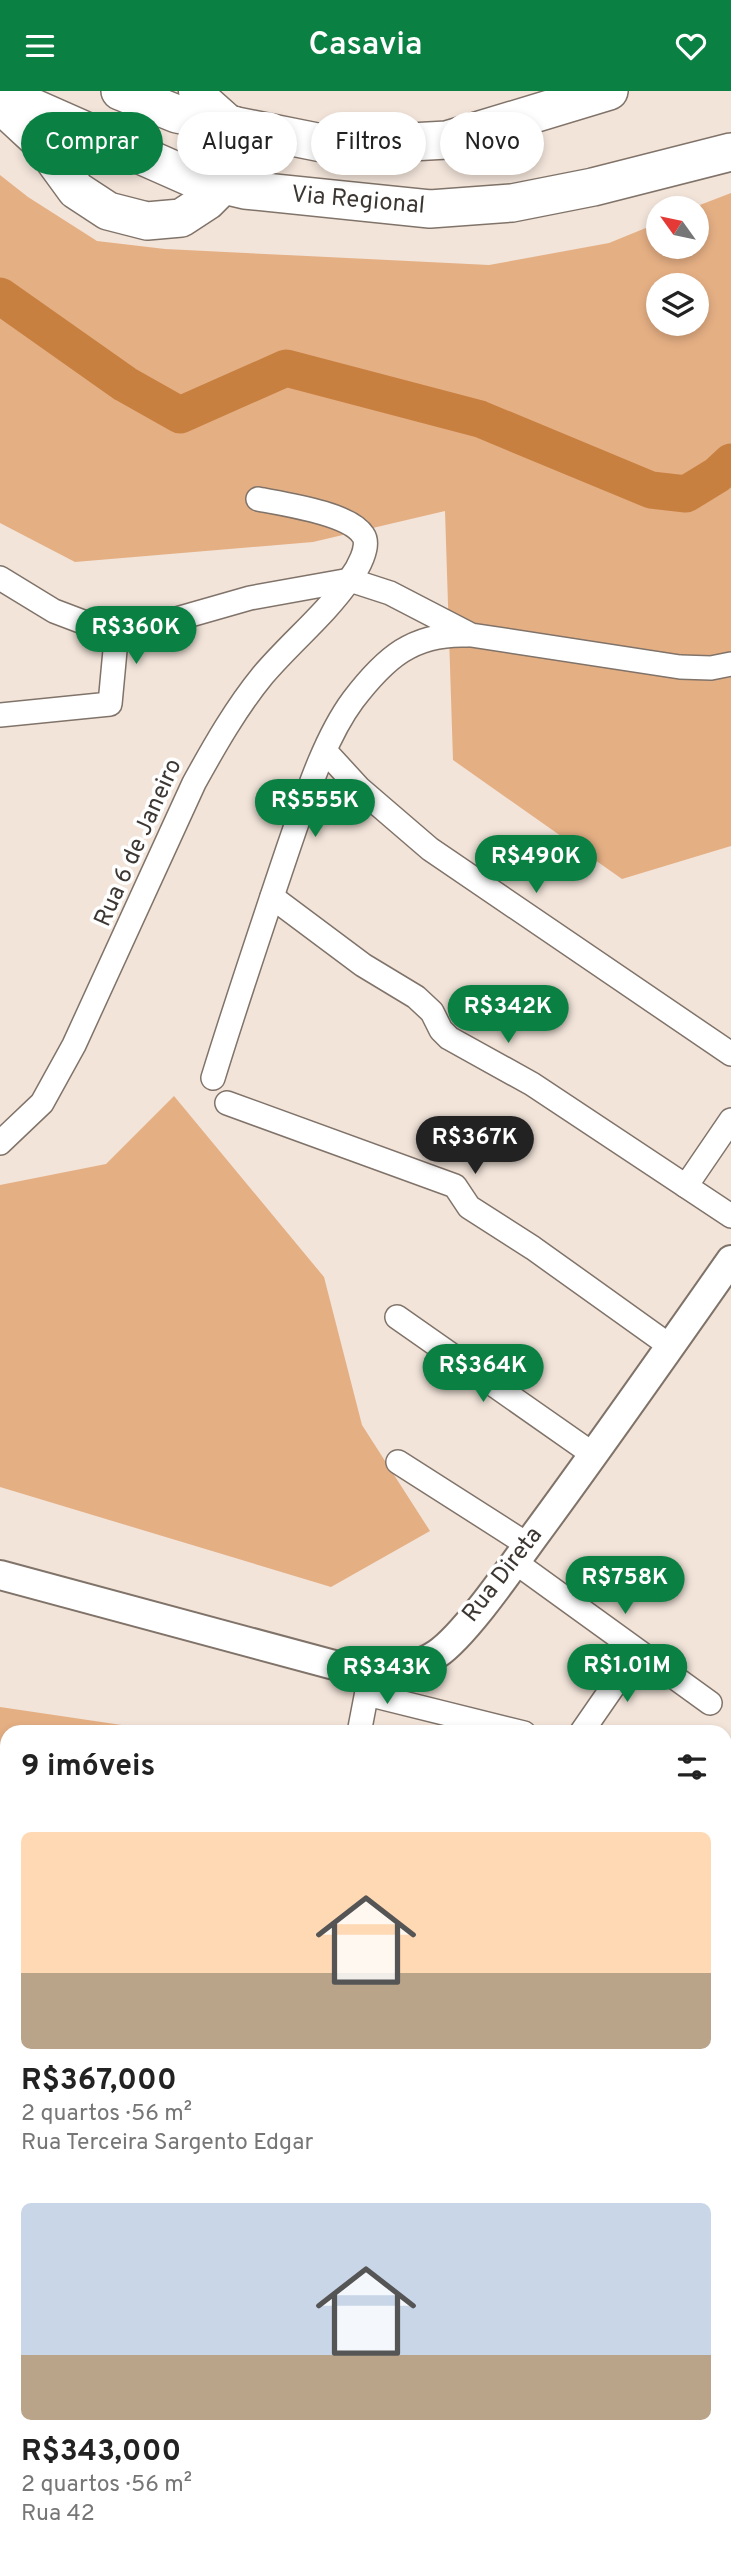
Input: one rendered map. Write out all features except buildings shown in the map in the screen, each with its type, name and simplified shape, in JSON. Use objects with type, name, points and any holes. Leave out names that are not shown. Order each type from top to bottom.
[{"type":"main road","points":[[120,91],[177,114]]},
{"type":"main road","points":[[195,91],[218,112]]},
{"type":"main road","points":[[297,138],[337,146],[447,140],[608,91]]},
{"type":"main road","name":"Via Regional","points":[[0,93],[190,177],[223,185],[430,209],[512,203],[645,174],[731,166]]},
{"type":"main road","points":[[0,104],[41,142],[76,190],[108,211],[147,221],[181,218],[207,201],[223,185],[225,175]]},
{"type":"main road","points":[[645,174],[731,152]]},
{"type":"street","name":"Rua 6 de Janeiro","points":[[0,1143],[42,1103],[74,1045],[194,783],[216,742],[263,675],[350,580],[363,556],[366,542],[363,534],[337,519],[258,499]]},
{"type":"street","points":[[0,578],[54,611],[83,622],[117,629],[159,624],[218,610],[250,598],[350,580],[390,593],[471,635]]},
{"type":"street","points":[[0,715],[107,706],[111,700],[117,629]]},
{"type":"street","points":[[213,1078],[304,803],[326,752],[352,702],[403,650],[424,638],[440,634],[471,635],[680,667],[711,668],[731,664]]},
{"type":"street","points":[[326,752],[359,788],[430,849],[731,1054]]},
{"type":"street","points":[[272,897],[355,960],[416,997],[432,1012],[441,1030],[449,1038],[532,1084],[731,1216]]},
{"type":"street","points":[[227,1103],[455,1186],[468,1207],[533,1248],[670,1346]]},
{"type":"street","points":[[686,1186],[731,1121]]},
{"type":"street","name":"Rua Direta","points":[[0,1575],[349,1669],[369,1683],[437,1654],[522,1554],[731,1261]]},
{"type":"street","points":[[397,1317],[594,1455]]},
{"type":"street","points":[[398,1462],[522,1554],[637,1651],[710,1703]]},
{"type":"street","points":[[586,1725],[637,1651]]},
{"type":"street","points":[[361,1725],[369,1683],[485,1725]]},
{"type":"shaded area","points":[[0,175],[28,197],[97,241],[165,249],[489,265],[609,243],[646,228],[646,259],[709,259],[709,201],[731,193],[731,846],[622,879],[453,760],[445,511],[313,542],[75,562],[0,523]]},
{"type":"shaded area","points":[[174,1096],[324,1277],[362,1425],[430,1531],[331,1587],[0,1487],[0,1185],[106,1164]]},
{"type":"shaded area","points":[[0,1707],[122,1725],[0,1725]]},
{"type":"waterway","points":[[0,296],[125,384],[180,415],[286,368],[480,419],[651,490],[686,494],[717,475],[731,462]]}]
